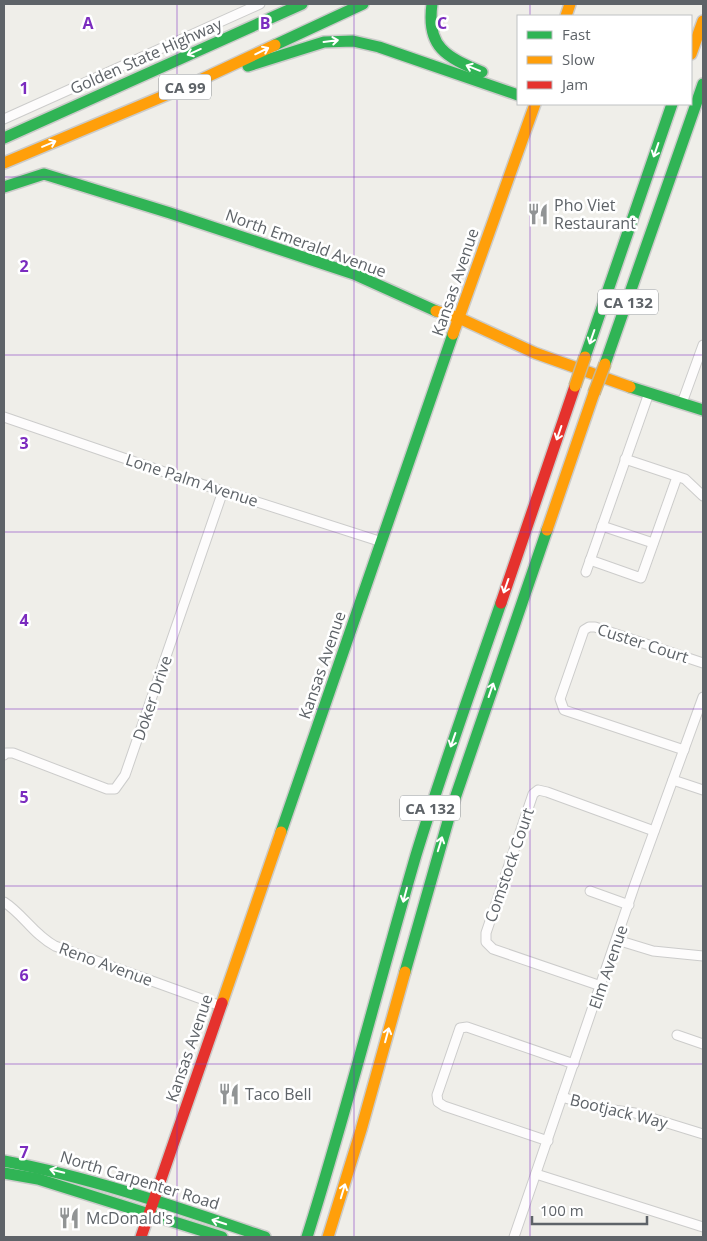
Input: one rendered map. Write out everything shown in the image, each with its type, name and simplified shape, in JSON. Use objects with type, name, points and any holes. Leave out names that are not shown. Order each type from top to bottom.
[{"type":"main road","name":"Golden State Highway","points":[[4,138],[302,4]]},
{"type":"main road","name":"CA 99","points":[[4,163],[184,87],[363,4]]},
{"type":"main road","points":[[432,4],[430,26],[432,35],[439,47],[448,56],[462,64],[517,86]]},
{"type":"main road","points":[[692,51],[703,21]]},
{"type":"main road","points":[[184,87],[310,46],[338,40],[373,45],[517,94]]},
{"type":"main road","points":[[641,263],[703,84]]},
{"type":"main road","name":"Kansas Avenue","points":[[142,1237],[459,318],[535,105]]},
{"type":"main road","name":"CA 132","points":[[307,1237],[334,1151],[434,797],[672,105]]},
{"type":"main road","name":"CA 132","points":[[328,1237],[354,1158],[433,869],[452,807],[594,393],[641,263],[703,107]]},
{"type":"main road","name":"North Emerald Avenue","points":[[4,186],[44,174],[170,213],[354,274],[433,310],[459,318],[535,353],[703,410]]},
{"type":"main road","name":"North Carpenter Road","points":[[4,1161],[37,1166],[74,1175],[266,1237]]},
{"type":"main road","name":"North Carpenter Road","points":[[4,1173],[38,1179],[222,1237]]},
{"type":"street","points":[[4,119],[260,4]]},
{"type":"street","points":[[682,403],[703,346]]},
{"type":"street","points":[[586,572],[649,393]]},
{"type":"street","name":"Lone Palm Avenue","points":[[4,417],[382,542]]},
{"type":"street","points":[[625,459],[686,479],[703,496]]},
{"type":"street","points":[[590,560],[641,578],[677,477]]},
{"type":"street","name":"Doker Drive","points":[[4,755],[6,753],[13,753],[107,789],[115,789],[125,775],[223,491]]},
{"type":"street","points":[[602,526],[653,543]]},
{"type":"street","name":"Custer Court","points":[[684,750],[564,710],[560,699],[584,630],[589,627],[595,627],[703,663]]},
{"type":"street","name":"Elm Avenue","points":[[514,1237],[654,831],[703,697]]},
{"type":"street","points":[[673,780],[703,790]]},
{"type":"street","name":"Comstock Court","points":[[601,986],[493,949],[486,942],[486,934],[533,794],[538,790],[548,792],[654,831]]},
{"type":"street","points":[[590,891],[629,905]]},
{"type":"street","name":"Reno Avenue","points":[[4,902],[16,911],[38,934],[55,946],[221,1006]]},
{"type":"street","points":[[617,940],[654,951],[703,956]]},
{"type":"street","points":[[548,1140],[444,1106],[438,1102],[437,1095],[460,1028],[467,1027],[574,1064]]},
{"type":"street","points":[[677,1036],[703,1044]]},
{"type":"street","name":"Bootjack Way","points":[[562,1097],[599,1108],[635,1112],[703,1134]]},
{"type":"street","points":[[536,1174],[703,1227]]},
{"type":"traffic: fast","points":[[4,138],[302,4]]},
{"type":"traffic: fast","points":[[275,45],[363,4]]},
{"type":"traffic: fast","points":[[432,4],[432,31],[441,49],[458,61],[482,72]]},
{"type":"traffic: fast","points":[[248,66],[324,42],[353,41],[379,47],[517,95]]},
{"type":"traffic: fast","points":[[605,364],[703,84]]},
{"type":"traffic: fast","points":[[585,357],[672,105]]},
{"type":"traffic: fast","points":[[4,187],[44,174],[170,213],[354,274],[436,311]]},
{"type":"traffic: fast","points":[[281,832],[453,334]]},
{"type":"traffic: fast","points":[[630,387],[703,410]]},
{"type":"traffic: fast","points":[[405,972],[452,807],[547,530]]},
{"type":"traffic: fast","points":[[307,1237],[336,1142],[416,855],[501,603]]},
{"type":"traffic: fast","points":[[4,1161],[103,1185],[265,1237]]},
{"type":"traffic: fast","points":[[4,1173],[38,1179],[222,1237]]},
{"type":"traffic: slow","points":[[566,15],[570,4]]},
{"type":"traffic: slow","points":[[692,51],[703,21]]},
{"type":"traffic: slow","points":[[4,163],[185,87],[275,45]]},
{"type":"traffic: slow","points":[[453,334],[535,105]]},
{"type":"traffic: slow","points":[[436,311],[459,318],[535,353],[630,387]]},
{"type":"traffic: slow","points":[[575,386],[585,357]]},
{"type":"traffic: slow","points":[[594,393],[605,364]]},
{"type":"traffic: slow","points":[[547,530],[594,393]]},
{"type":"traffic: slow","points":[[222,1003],[281,832]]},
{"type":"traffic: slow","points":[[328,1237],[361,1130],[405,972]]},
{"type":"traffic: jam","points":[[501,603],[575,386]]},
{"type":"traffic: jam","points":[[141,1237],[222,1003]]},
{"type":"place","name":"Pho Viet Restaurant","points":[[538,214]]},
{"type":"place","name":"Taco Bell","points":[[229,1094]]},
{"type":"place","name":"McDonald's","points":[[69,1218]]}]
